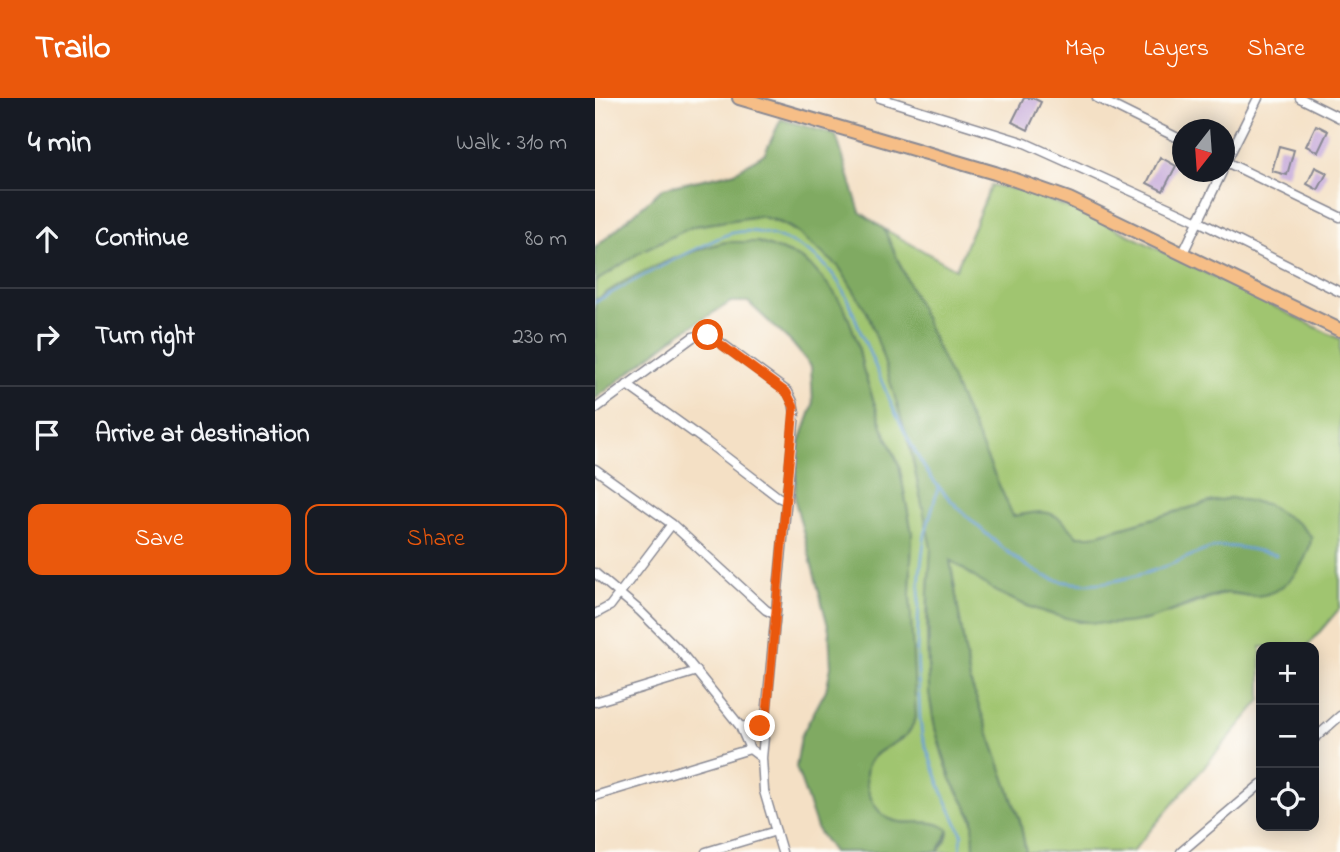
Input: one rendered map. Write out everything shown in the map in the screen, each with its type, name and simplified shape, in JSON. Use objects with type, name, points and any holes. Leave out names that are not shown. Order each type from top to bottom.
[{"type":"main road","points":[[739,98],[995,173],[1069,200],[1340,330]]},
{"type":"street","points":[[880,98],[1025,143],[1198,221],[1340,292]]},
{"type":"street","points":[[1097,98],[1172,135]]},
{"type":"street","points":[[1235,143],[1258,98]]},
{"type":"street","points":[[1300,98],[1340,118]]},
{"type":"street","points":[[1235,168],[1340,217]]},
{"type":"street","points":[[1183,253],[1217,182]]},
{"type":"street","points":[[595,409],[693,337],[702,335],[713,337],[787,393],[793,402],[795,413],[762,758],[764,791],[782,852]]},
{"type":"street","points":[[627,385],[787,501]]},
{"type":"street","points":[[595,469],[672,524],[766,610],[776,615]]},
{"type":"street","points":[[595,614],[610,606],[672,524]]},
{"type":"street","points":[[595,573],[660,630],[698,671],[740,726],[750,749],[762,758]]},
{"type":"street","points":[[595,702],[698,671]]},
{"type":"street","points":[[1319,735],[1340,716]]},
{"type":"street","points":[[740,726],[766,724]]},
{"type":"street","points":[[595,796],[750,749]]},
{"type":"street","points":[[1181,852],[1256,787]]},
{"type":"street","points":[[706,852],[776,831]]},
{"type":"green space","points":[[781,119],[836,135],[860,212],[884,229],[1013,516],[1049,513],[1062,520],[1077,536],[1092,536],[1231,498],[1266,504],[1299,524],[1312,537],[1299,568],[1275,591],[1253,596],[1229,593],[1216,595],[1154,618],[1126,623],[1088,622],[1033,608],[993,589],[950,560],[970,681],[1020,821],[1026,852],[974,852],[973,818],[951,779],[935,728],[929,693],[928,592],[931,548],[911,451],[867,312],[839,267],[792,228],[759,216],[694,226],[645,249],[595,282],[595,248],[663,188],[735,172],[765,153]]},
{"type":"green space","points":[[991,185],[1026,191],[1101,221],[1340,339],[1340,608],[1311,642],[1256,642],[1256,706],[1132,852],[1026,852],[1020,821],[970,681],[950,559],[967,572],[1079,622],[1143,621],[1226,593],[1254,596],[1231,498],[1092,536],[1077,536],[1049,514],[1013,517],[884,229],[956,269]]},
{"type":"green space","points":[[759,216],[802,235],[839,266],[854,287],[867,313],[890,375],[908,440],[931,547],[927,641],[932,713],[946,766],[976,832],[974,852],[938,852],[949,830],[927,822],[894,821],[884,816],[875,806],[868,790],[867,766],[877,754],[908,733],[915,718],[910,595],[912,533],[899,465],[883,429],[845,309],[813,268],[799,257],[758,242],[680,257],[623,282],[595,301],[595,282],[645,249],[694,226]]},
{"type":"green space","points":[[725,242],[758,242],[799,257],[831,288],[845,309],[857,341],[863,369],[883,429],[899,465],[912,533],[910,595],[916,718],[908,733],[882,750],[869,763],[866,769],[867,784],[876,806],[884,816],[894,821],[939,824],[949,830],[938,852],[833,852],[818,831],[796,767],[801,736],[826,690],[831,667],[829,630],[795,501],[796,453],[813,405],[811,366],[792,343],[748,302],[731,302],[679,334],[595,399],[595,301],[657,266]]},
{"type":"building","points":[[1024,98],[1041,102],[1028,130],[1012,122]]},
{"type":"building","points":[[1316,125],[1328,131],[1318,152],[1306,146]]},
{"type":"building","points":[[1279,146],[1294,150],[1287,175],[1272,171]]},
{"type":"building","points":[[1160,157],[1172,164],[1172,174],[1163,191],[1147,183]]},
{"type":"building","points":[[1315,167],[1327,173],[1318,190],[1307,184]]},
{"type":"waterway","points":[[595,302],[728,234],[758,232],[786,240],[812,254],[831,272],[840,286],[898,418],[924,467],[979,528],[1032,569],[1059,581],[1089,584],[1135,576],[1218,547],[1276,555]]},
{"type":"waterway","points":[[938,488],[925,534],[920,573],[917,652],[920,718],[922,736],[942,791],[962,834],[960,852]]},
{"type":"route","points":[[708,335],[787,393],[793,402],[795,413],[766,724],[760,726]]}]
